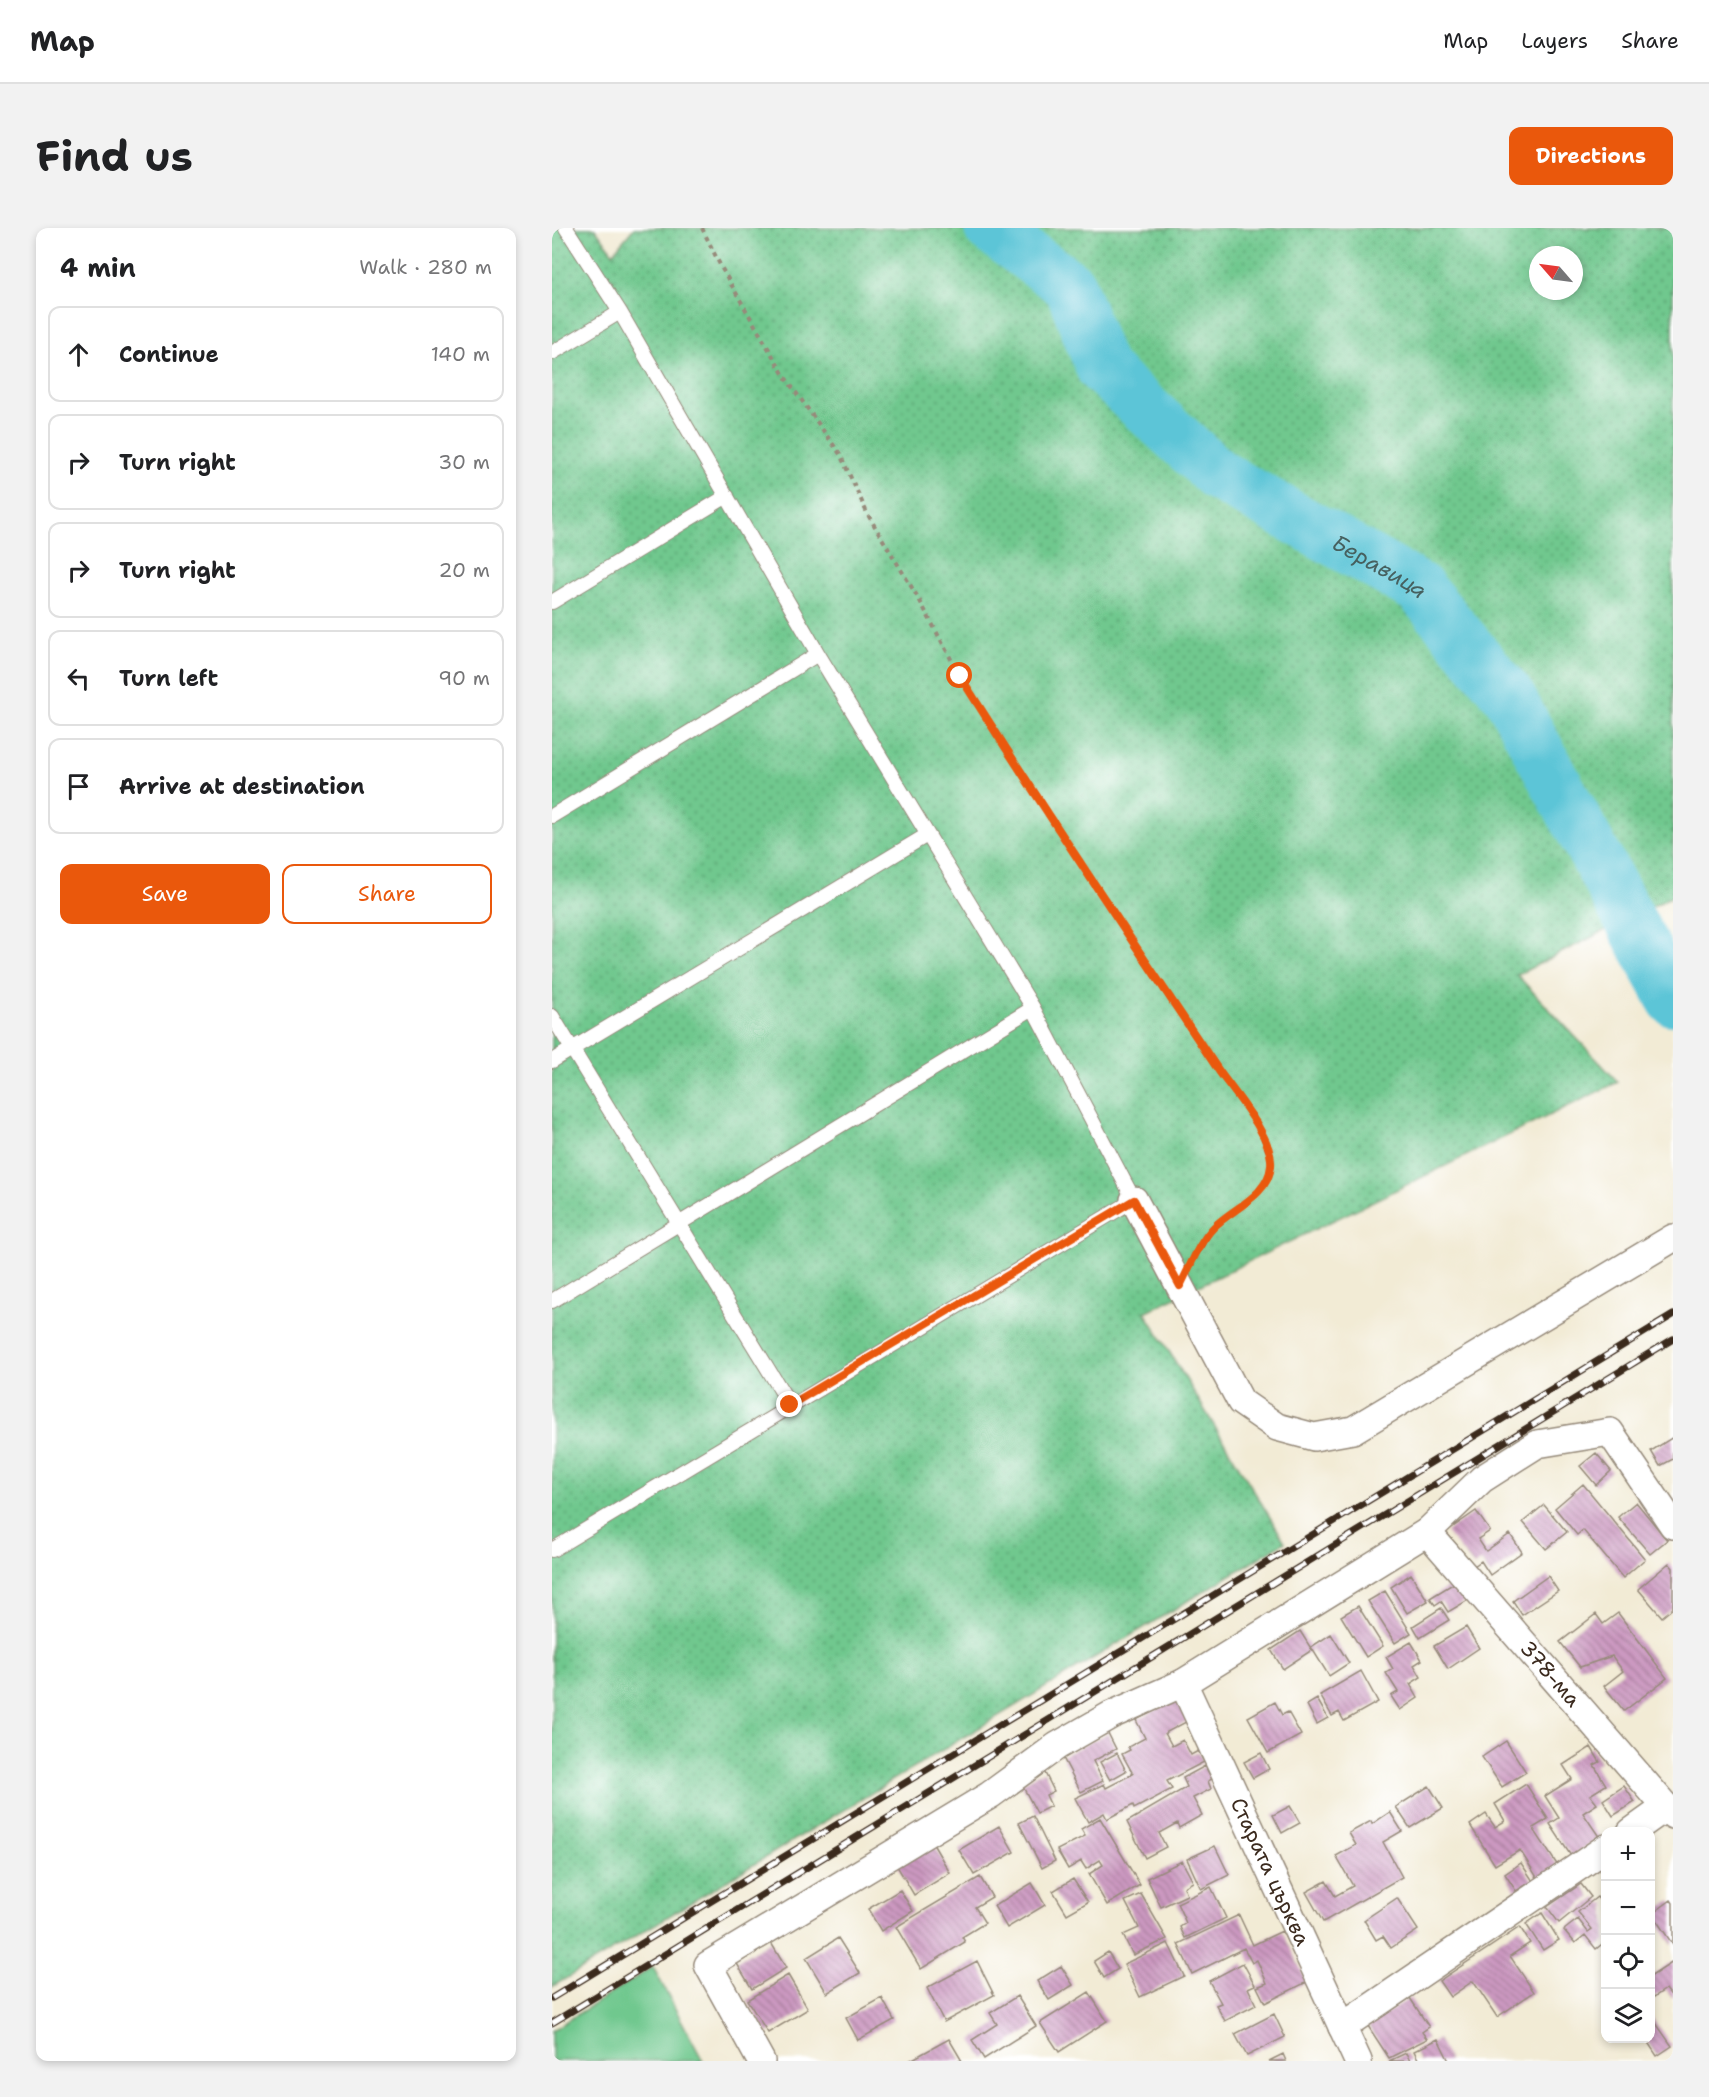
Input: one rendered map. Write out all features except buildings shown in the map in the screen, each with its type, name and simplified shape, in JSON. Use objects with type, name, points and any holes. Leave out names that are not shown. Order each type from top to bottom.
[{"type":"street","points":[[1134,1200],[1241,1402],[1277,1427],[1314,1437],[1353,1430],[1673,1238]]},
{"type":"street","points":[[761,2061],[708,1965],[990,1795],[1058,1746],[1111,1716],[1183,1683],[1427,1532],[1482,1479],[1537,1444],[1610,1432],[1673,1525]]},
{"type":"street","name":"378-ма","points":[[1427,1532],[1670,1811]]},
{"type":"street","name":"Старата църква","points":[[1183,1683],[1358,2061]]},
{"type":"street","points":[[1640,1827],[1670,1811]]},
{"type":"street","points":[[1342,2027],[1601,1851]]},
{"type":"lane","points":[[552,1550],[1134,1200],[1033,1008],[818,654],[620,312],[566,228]]},
{"type":"lane","points":[[552,353],[620,312]]},
{"type":"lane","points":[[552,602],[727,496]]},
{"type":"lane","points":[[552,816],[818,654]]},
{"type":"lane","points":[[552,1061],[927,834]]},
{"type":"lane","points":[[552,1301],[1033,1008]]},
{"type":"lane","points":[[552,1016],[790,1405]]},
{"type":"path","points":[[702,228],[721,267],[785,377],[840,454],[867,514],[920,602],[960,676],[1134,945],[1219,1072],[1256,1120],[1272,1162],[1269,1178],[1255,1196],[1213,1228],[1180,1286]]},
{"type":"green space","points":[[552,228],[595,228],[613,253],[634,228],[1673,228],[1673,896],[1517,975],[1618,1082],[1145,1312],[1285,1542],[552,1987]]},
{"type":"green space","points":[[653,1967],[703,2061],[552,2061],[552,2030]]},
{"type":"waterway","name":"Беравица","points":[[990,228],[1070,286],[1102,369],[1218,475],[1419,588],[1509,696],[1673,1000]]},
{"type":"railway","points":[[552,1998],[1673,1315]]},
{"type":"railway","points":[[552,2023],[1673,1339]]},
{"type":"route","points":[[790,1405],[1134,1200],[1180,1286],[1213,1228],[1255,1196],[1269,1178],[1272,1162],[1256,1120],[1219,1072],[1134,945],[960,676]]}]
